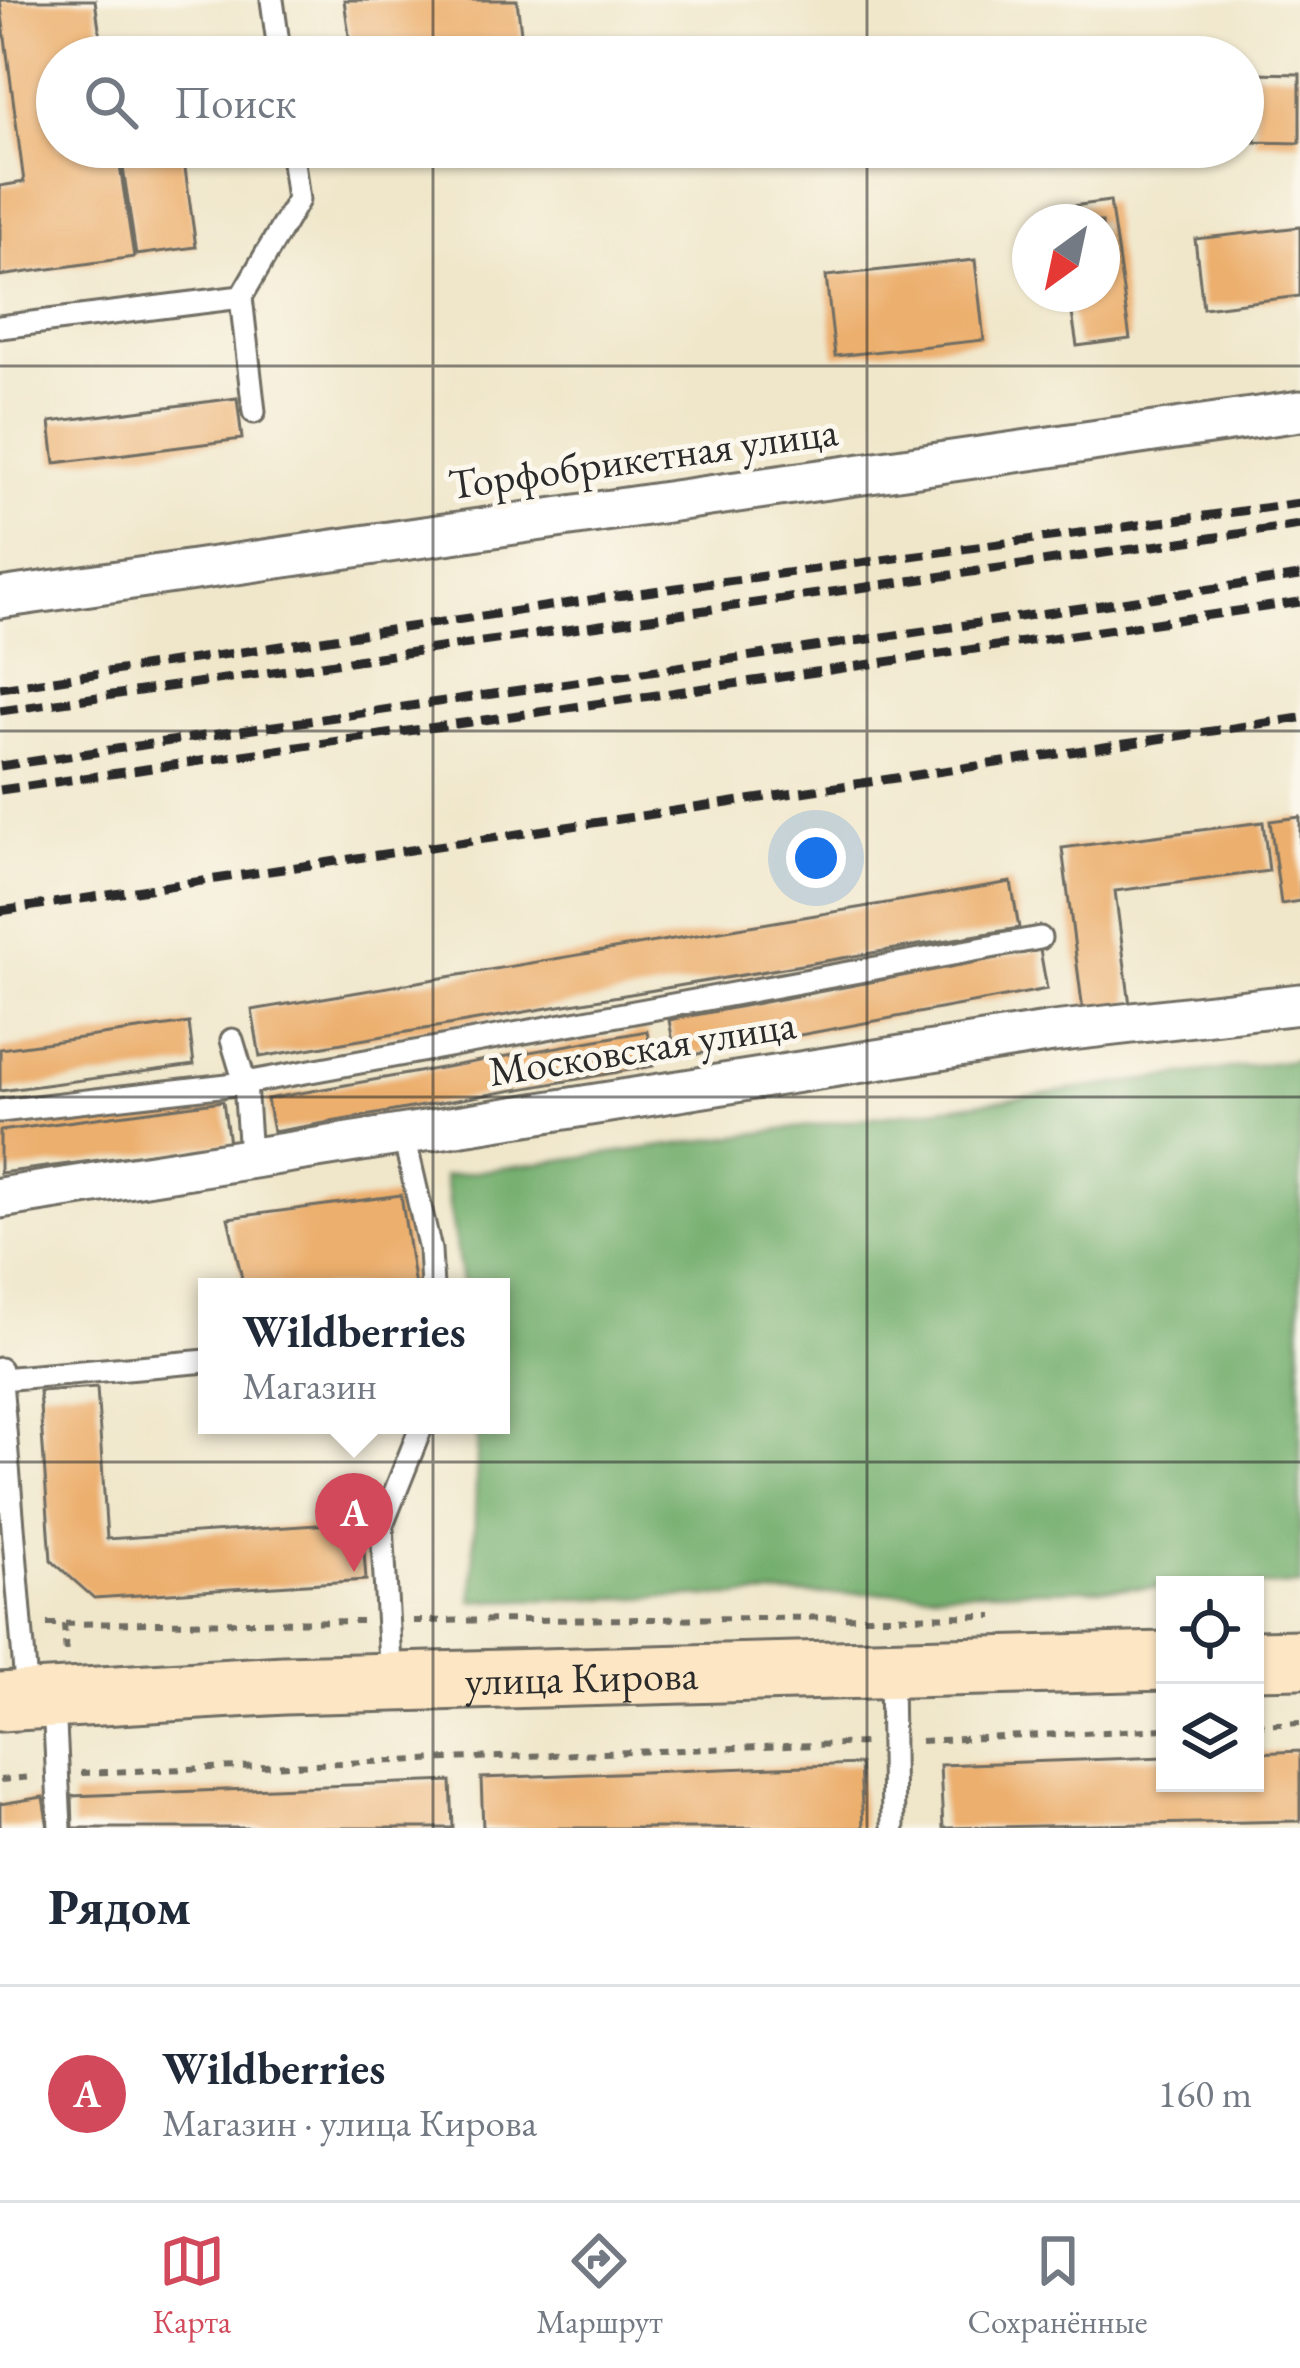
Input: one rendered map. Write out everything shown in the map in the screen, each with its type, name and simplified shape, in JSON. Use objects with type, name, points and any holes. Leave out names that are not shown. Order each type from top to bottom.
[{"type":"street","name":"Торфобрикетная улица","points":[[0,598],[1300,411]]},
{"type":"street","name":"Московская улица","points":[[0,1198],[1053,1032],[1300,1004]]},
{"type":"street","points":[[1264,1660],[1300,1659]]},
{"type":"street","name":"улица Кирова","points":[[27,1699],[891,1665],[1156,1661]]},
{"type":"lane","points":[[272,0],[277,36]]},
{"type":"lane","points":[[254,412],[241,297],[298,200],[294,168]]},
{"type":"lane","points":[[0,327],[241,297]]},
{"type":"lane","points":[[0,1112],[244,1083],[1040,938]]},
{"type":"lane","points":[[232,1040],[244,1083],[250,1156]]},
{"type":"lane","points":[[403,1132],[432,1278]]},
{"type":"lane","points":[[1,1379],[198,1362]]},
{"type":"lane","points":[[0,1369],[3,1450],[27,1699],[56,1774],[60,1828]]},
{"type":"lane","points":[[391,1682],[382,1525],[418,1434]]},
{"type":"lane","points":[[891,1665],[893,1828]]},
{"type":"path","points":[[21,1624],[1000,1616]]},
{"type":"path","points":[[1264,1725],[1300,1723]]},
{"type":"path","points":[[0,1780],[1156,1730]]},
{"type":"green space","points":[[1300,1059],[1300,1585],[1264,1586],[1264,1576],[1156,1576],[1156,1588],[472,1601],[478,1434],[510,1434],[510,1278],[461,1278],[444,1176]]},
{"type":"building","points":[[0,0],[95,0],[100,36],[36,36],[36,168],[120,168],[134,257],[0,276],[0,186],[24,182]]},
{"type":"building","points":[[344,0],[517,0],[521,36],[349,36]]},
{"type":"building","points":[[1264,73],[1300,74],[1300,143],[1264,142]]},
{"type":"building","points":[[123,168],[185,168],[196,247],[136,255]]},
{"type":"building","points":[[1300,227],[1300,296],[1203,308],[1195,239]]},
{"type":"building","points":[[975,260],[984,340],[835,356],[826,276]]},
{"type":"building","points":[[1120,270],[1130,339],[1077,346],[1072,312],[1120,312]]},
{"type":"building","points":[[237,398],[242,439],[55,463],[50,422]]},
{"type":"building","points":[[1300,817],[1300,901],[1281,904],[1270,821]]},
{"type":"building","points":[[1263,822],[1269,871],[1115,891],[1130,1005],[1083,1011],[1062,848]]},
{"type":"building","points":[[1011,882],[1019,928],[260,1057],[252,1010]]},
{"type":"building","points":[[1040,950],[1047,989],[676,1058],[669,1020]]},
{"type":"building","points":[[189,1023],[194,1065],[0,1091],[0,1049]]},
{"type":"building","points":[[647,1031],[653,1066],[273,1132],[267,1099]]},
{"type":"building","points":[[223,1101],[229,1143],[0,1173],[0,1131]]},
{"type":"building","points":[[401,1195],[414,1278],[242,1278],[228,1218]]},
{"type":"building","points":[[97,1387],[107,1539],[362,1522],[366,1580],[94,1598],[51,1560],[39,1391]]},
{"type":"building","points":[[1300,1751],[1300,1821],[943,1828],[940,1765],[1156,1757],[1156,1792],[1264,1792],[1264,1753]]},
{"type":"building","points":[[860,1764],[863,1828],[483,1828],[481,1778]]},
{"type":"building","points":[[451,1781],[453,1828],[73,1828],[72,1796]]},
{"type":"building","points":[[43,1797],[48,1828],[0,1828],[0,1804]]},
{"type":"railway","points":[[0,688],[617,596],[1300,503]]},
{"type":"railway","points":[[0,711],[1300,525]]},
{"type":"railway","points":[[0,766],[1300,576]]},
{"type":"railway","points":[[0,790],[1300,602]]},
{"type":"railway","points":[[0,911],[1300,718]]},
{"type":"place","name":"Wildberries","points":[[354,1572]]}]
